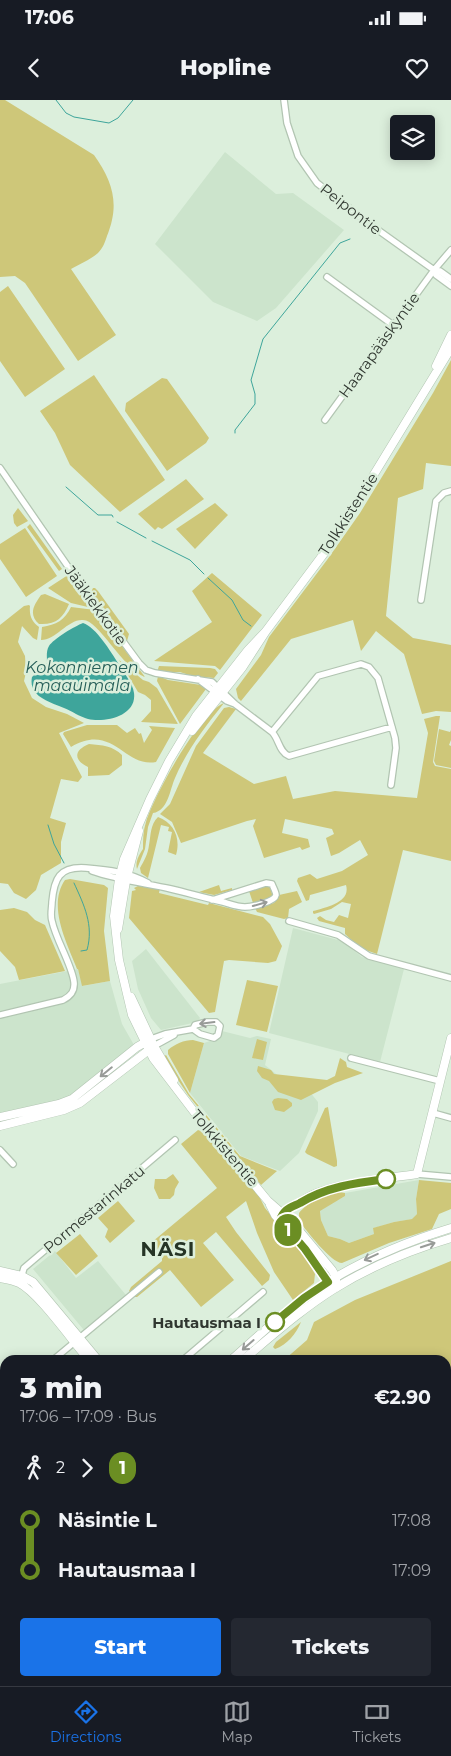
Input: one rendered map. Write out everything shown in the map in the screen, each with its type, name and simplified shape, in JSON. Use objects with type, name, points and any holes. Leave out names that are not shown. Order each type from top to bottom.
[{"type":"street","name":"Peipontie","points":[[284,100],[287,124],[298,156],[317,184],[434,270],[440,271],[451,279]]},
{"type":"street","name":"Haarapääskyntie","points":[[325,420],[393,325],[451,250]]},
{"type":"street","name":"Peipontie","points":[[434,270],[436,275],[451,286]]},
{"type":"street","points":[[327,277],[393,325]]},
{"type":"street","name":"Tolkkistentie","points":[[424,393],[451,335]]},
{"type":"street","name":"Tolkkistentie","points":[[336,1277],[315,1248],[268,1200],[182,1095],[132,1014],[119,960],[117,934],[121,916],[123,876],[130,841],[181,742],[201,721],[248,650],[266,631],[334,540],[451,348]]},
{"type":"street","name":"Jääkiekkotie","points":[[0,468],[34,519],[146,670],[155,674],[212,682],[229,702],[235,704],[272,732]]},
{"type":"street","points":[[421,600],[436,501],[444,493],[451,491]]},
{"type":"street","points":[[391,785],[396,744],[392,727],[377,675],[361,664],[316,677],[272,732],[276,736],[282,751],[289,756],[392,727]]},
{"type":"street","points":[[0,1015],[64,1000],[74,990],[74,978],[59,942],[51,916],[55,882],[65,870],[83,868],[123,876],[212,900],[248,907],[270,901],[276,895],[272,884],[266,883],[212,900]]},
{"type":"street","points":[[288,921],[338,935],[369,956],[451,978]]},
{"type":"street","points":[[0,1118],[59,1104],[72,1099],[149,1044],[181,1032],[193,1030]]},
{"type":"street","points":[[417,1174],[451,1038]]},
{"type":"street","points":[[0,1126],[64,1110],[80,1103],[149,1044]]},
{"type":"street","points":[[351,1058],[440,1081]]},
{"type":"street","points":[[433,1113],[451,1118]]},
{"type":"street","name":"Pormestarinkatu","points":[[20,1279],[24,1268],[175,1140]]},
{"type":"street","points":[[0,1150],[13,1164]]},
{"type":"street","points":[[283,1217],[299,1203],[329,1189],[417,1174],[451,1177]]},
{"type":"street","name":"Tolkkistentie","points":[[283,1217],[328,1282],[336,1288]]},
{"type":"street","points":[[237,1355],[297,1304],[361,1262],[383,1252],[451,1228]]},
{"type":"street","points":[[249,1355],[289,1321],[336,1288],[372,1268],[406,1253],[451,1238]]},
{"type":"street","points":[[0,1271],[20,1279],[93,1355]]},
{"type":"street","points":[[60,1355],[159,1272]]},
{"type":"street","points":[[336,1277],[336,1288]]},
{"type":"street","points":[[0,1278],[20,1279]]},
{"type":"street","points":[[189,1355],[263,1292]]},
{"type":"street","points":[[77,1340],[86,1355]]},
{"type":"shaded area","points":[[0,100],[5,100],[94,155],[106,175],[113,194],[113,214],[104,245],[95,255],[71,269],[116,335],[78,361],[25,283],[15,276],[0,277]]},
{"type":"shaded area","points":[[225,152],[276,194],[293,193],[344,230],[276,308],[257,321],[213,302],[155,244]]},
{"type":"shaded area","points":[[8,286],[65,369],[25,397],[0,361],[0,292]]},
{"type":"shaded area","points":[[451,360],[451,466],[426,463],[423,489],[398,498],[386,616],[413,638],[451,645],[451,712],[436,711],[422,714],[404,654],[376,631],[361,651],[353,620],[291,639],[241,701],[238,698],[236,689],[261,655],[269,637],[360,513]]},
{"type":"shaded area","points":[[94,375],[165,480],[120,512],[70,465],[55,433],[40,411]]},
{"type":"shaded area","points":[[162,378],[167,379],[209,438],[206,443],[167,471],[125,411],[126,403]]},
{"type":"shaded area","points":[[186,479],[204,499],[162,529],[158,527],[155,530],[138,514]]},
{"type":"shaded area","points":[[215,503],[228,515],[195,549],[176,529]]},
{"type":"shaded area","points":[[18,508],[28,521],[17,527],[14,523],[13,515]]},
{"type":"shaded area","points":[[30,524],[62,569],[59,571],[27,527]]},
{"type":"shaded area","points":[[25,528],[57,576],[26,597],[0,559],[0,544]]},
{"type":"shaded area","points":[[212,573],[262,615],[220,670],[215,666],[154,661],[212,622],[192,591]]},
{"type":"shaded area","points":[[68,575],[92,608],[71,603],[48,588]]},
{"type":"shaded area","points":[[93,588],[98,591],[129,634],[127,641],[125,641],[91,592]]},
{"type":"shaded area","points":[[45,594],[69,604],[58,620],[39,624],[34,617],[33,610],[41,595]]},
{"type":"shaded area","points":[[29,605],[34,623],[39,627],[37,640],[22,626],[18,642],[25,656],[26,672],[24,681],[32,698],[46,707],[67,714],[84,723],[59,733],[82,777],[78,782],[61,779],[50,818],[66,823],[61,842],[61,863],[41,875],[36,890],[26,899],[14,893],[8,884],[0,883],[0,625],[24,606]]},
{"type":"shaded area","points":[[71,607],[95,610],[145,677],[136,672],[89,622],[83,620],[72,623],[52,637],[41,640],[42,627],[60,621]]},
{"type":"shaded area","points":[[119,660],[143,680],[157,688],[178,724],[141,722],[151,711],[151,700],[138,692]]},
{"type":"shaded area","points":[[159,666],[210,668],[215,669],[218,673],[214,678],[192,676],[180,672],[157,672]]},
{"type":"shaded area","points":[[158,676],[168,680],[201,685],[206,689],[180,724],[157,681]]},
{"type":"shaded area","points":[[224,703],[203,730],[185,758],[165,804],[153,813],[148,827],[145,849],[137,869],[137,861],[143,849],[146,822],[158,794],[190,738],[202,722]]},
{"type":"shaded area","points":[[224,708],[236,709],[203,753],[254,784],[286,776],[293,799],[335,791],[417,798],[428,733],[424,719],[440,716],[433,762],[435,766],[451,769],[451,861],[403,850],[377,954],[360,948],[345,934],[345,928],[319,921],[317,918],[320,916],[334,922],[339,915],[348,918],[351,904],[342,902],[331,909],[313,913],[313,911],[341,900],[347,891],[346,885],[310,895],[309,900],[306,901],[297,881],[298,878],[310,874],[317,879],[342,871],[368,855],[360,840],[331,856],[326,838],[334,834],[332,829],[285,819],[282,833],[308,839],[310,847],[302,850],[300,847],[264,858],[253,826],[256,819],[181,843],[172,822],[160,814],[170,804],[196,746]]},
{"type":"shaded area","points":[[87,725],[117,725],[127,733],[135,728],[139,734],[141,733],[144,743],[152,730],[149,726],[175,728],[156,762],[145,762],[135,759],[108,742],[98,740],[85,741],[71,747],[63,734],[64,732]]},
{"type":"shaded area","points":[[439,729],[450,732],[451,730],[449,745],[451,746],[451,768],[436,765],[434,761]]},
{"type":"shaded area","points":[[89,744],[115,750],[122,755],[122,765],[109,775],[88,776],[88,767],[80,761],[77,755],[80,749]]},
{"type":"shaded area","points":[[158,817],[172,827],[178,843],[176,855],[168,852],[172,832],[168,831],[169,827],[161,825],[148,878],[141,873],[140,868],[148,851],[152,827]]},
{"type":"shaded area","points":[[70,879],[104,885],[108,888],[104,931],[110,981],[82,986],[78,969],[64,936],[58,913],[60,890],[65,880]]},
{"type":"shaded area","points":[[140,885],[160,888],[159,893],[263,917],[270,924],[282,946],[276,961],[268,963],[224,961],[215,1012],[209,1013],[129,918],[132,891],[136,890],[134,888]]},
{"type":"shaded area","points":[[219,885],[221,891],[232,888],[232,890],[214,895],[199,892]]},
{"type":"shaded area","points":[[265,886],[270,887],[273,897],[253,903],[249,891]]},
{"type":"shaded area","points":[[297,891],[302,902],[289,909],[288,918],[284,919],[257,912],[255,908],[274,903],[279,895]]},
{"type":"shaded area","points":[[14,908],[27,912],[35,920],[45,925],[65,971],[19,980],[15,967],[0,951],[0,910]]},
{"type":"shaded area","points":[[293,928],[342,941],[362,957],[404,969],[380,1062],[269,1033]]},
{"type":"shaded area","points":[[146,949],[200,1018],[197,1022],[161,1030],[151,1018],[138,989],[132,961]]},
{"type":"shaded area","points":[[78,969],[83,986],[110,981],[122,1024],[134,1045],[71,1097],[0,1113],[0,984]]},
{"type":"shaded area","points":[[247,980],[278,986],[267,1032],[236,1025]]},
{"type":"shaded area","points":[[222,1031],[250,1038],[257,1036],[271,1039],[265,1065],[281,1078],[300,1080],[318,1102],[318,1111],[299,1153],[280,1171],[241,1156],[190,1093],[204,1043],[219,1038]]},
{"type":"shaded area","points":[[257,1039],[267,1042],[263,1060],[252,1058]]},
{"type":"shaded area","points":[[193,1040],[204,1043],[190,1093],[168,1054],[168,1050],[180,1043]]},
{"type":"shaded area","points":[[166,1055],[189,1094],[240,1156],[277,1171],[261,1185],[188,1095],[163,1057]]},
{"type":"shaded area","points":[[340,1058],[346,1062],[347,1067],[363,1073],[335,1083],[301,1100],[278,1092],[257,1071],[258,1066],[271,1070],[274,1074],[327,1080],[335,1076]]},
{"type":"shaded area","points":[[278,1098],[287,1099],[292,1103],[292,1106],[284,1112],[275,1110],[272,1102]]},
{"type":"shaded area","points":[[328,1107],[337,1161],[337,1166],[334,1167],[305,1152],[325,1108]]},
{"type":"shaded area","points":[[198,1130],[203,1132],[257,1192],[265,1208],[305,1257],[315,1274],[314,1283],[293,1300],[274,1272],[257,1233],[246,1201],[226,1217],[270,1275],[269,1280],[262,1286],[216,1232],[203,1243],[234,1280],[201,1307],[170,1270],[137,1297],[134,1297],[129,1291],[131,1287],[162,1261],[162,1255],[152,1242],[217,1188],[181,1144]]},
{"type":"shaded area","points":[[173,1174],[179,1182],[174,1195],[170,1199],[159,1199],[154,1188],[155,1179],[166,1179]]},
{"type":"shaded area","points":[[419,1180],[416,1199],[417,1214],[413,1219],[374,1228],[374,1234],[349,1243],[328,1236],[321,1220],[320,1210],[345,1196],[345,1193]]},
{"type":"shaded area","points":[[419,1180],[451,1183],[451,1209],[439,1214],[432,1229],[389,1243],[342,1263],[337,1262],[325,1252],[299,1221],[299,1213],[314,1200],[326,1194],[345,1193],[345,1196],[320,1211],[321,1220],[328,1236],[349,1243],[374,1234],[373,1228],[412,1219],[417,1214],[416,1199]]},
{"type":"shaded area","points":[[118,1201],[135,1221],[110,1243],[105,1237],[108,1229],[98,1218]]},
{"type":"shaded area","points":[[80,1234],[98,1256],[76,1275],[56,1253]]},
{"type":"shaded area","points":[[55,1251],[76,1278],[98,1261],[130,1300],[88,1335],[33,1269]]},
{"type":"shaded area","points":[[451,1261],[451,1355],[290,1355],[307,1340],[314,1322],[355,1300]]},
{"type":"shaded area","points":[[301,1322],[297,1331],[287,1342],[275,1349],[273,1347],[276,1342]]},
{"type":"water","name":"Kokonniemen maauimala","points":[[83,623],[93,629],[103,640],[132,685],[134,701],[125,712],[111,719],[95,720],[85,718],[47,701],[33,689],[32,677],[47,663],[47,652],[51,643],[59,636]]},
{"type":"waterway","points":[[56,100],[66,113],[74,117],[109,123],[118,118],[133,100]]},
{"type":"waterway","points":[[235,433],[235,430],[255,404],[255,394],[251,380],[263,339],[340,243],[350,239]]},
{"type":"waterway","points":[[66,487],[98,515],[112,515],[113,517]]},
{"type":"waterway","points":[[117,522],[146,538]]},
{"type":"waterway","points":[[152,541],[190,560],[204,574]]},
{"type":"waterway","points":[[208,578],[232,600],[243,620],[251,626]]},
{"type":"waterway","points":[[48,825],[54,844],[64,863]]},
{"type":"waterway","points":[[74,883],[89,924],[87,950],[81,951]]},
{"type":"bus line","name":"1","points":[[275,1322],[304,1298],[328,1282],[305,1249],[280,1220],[282,1213],[306,1199],[329,1189],[386,1179]]},
{"type":"place","name":"Hautausmaa I","points":[[275,1322]]},
{"type":"district","name":"NÄSI","points":[[168,1249]]}]
